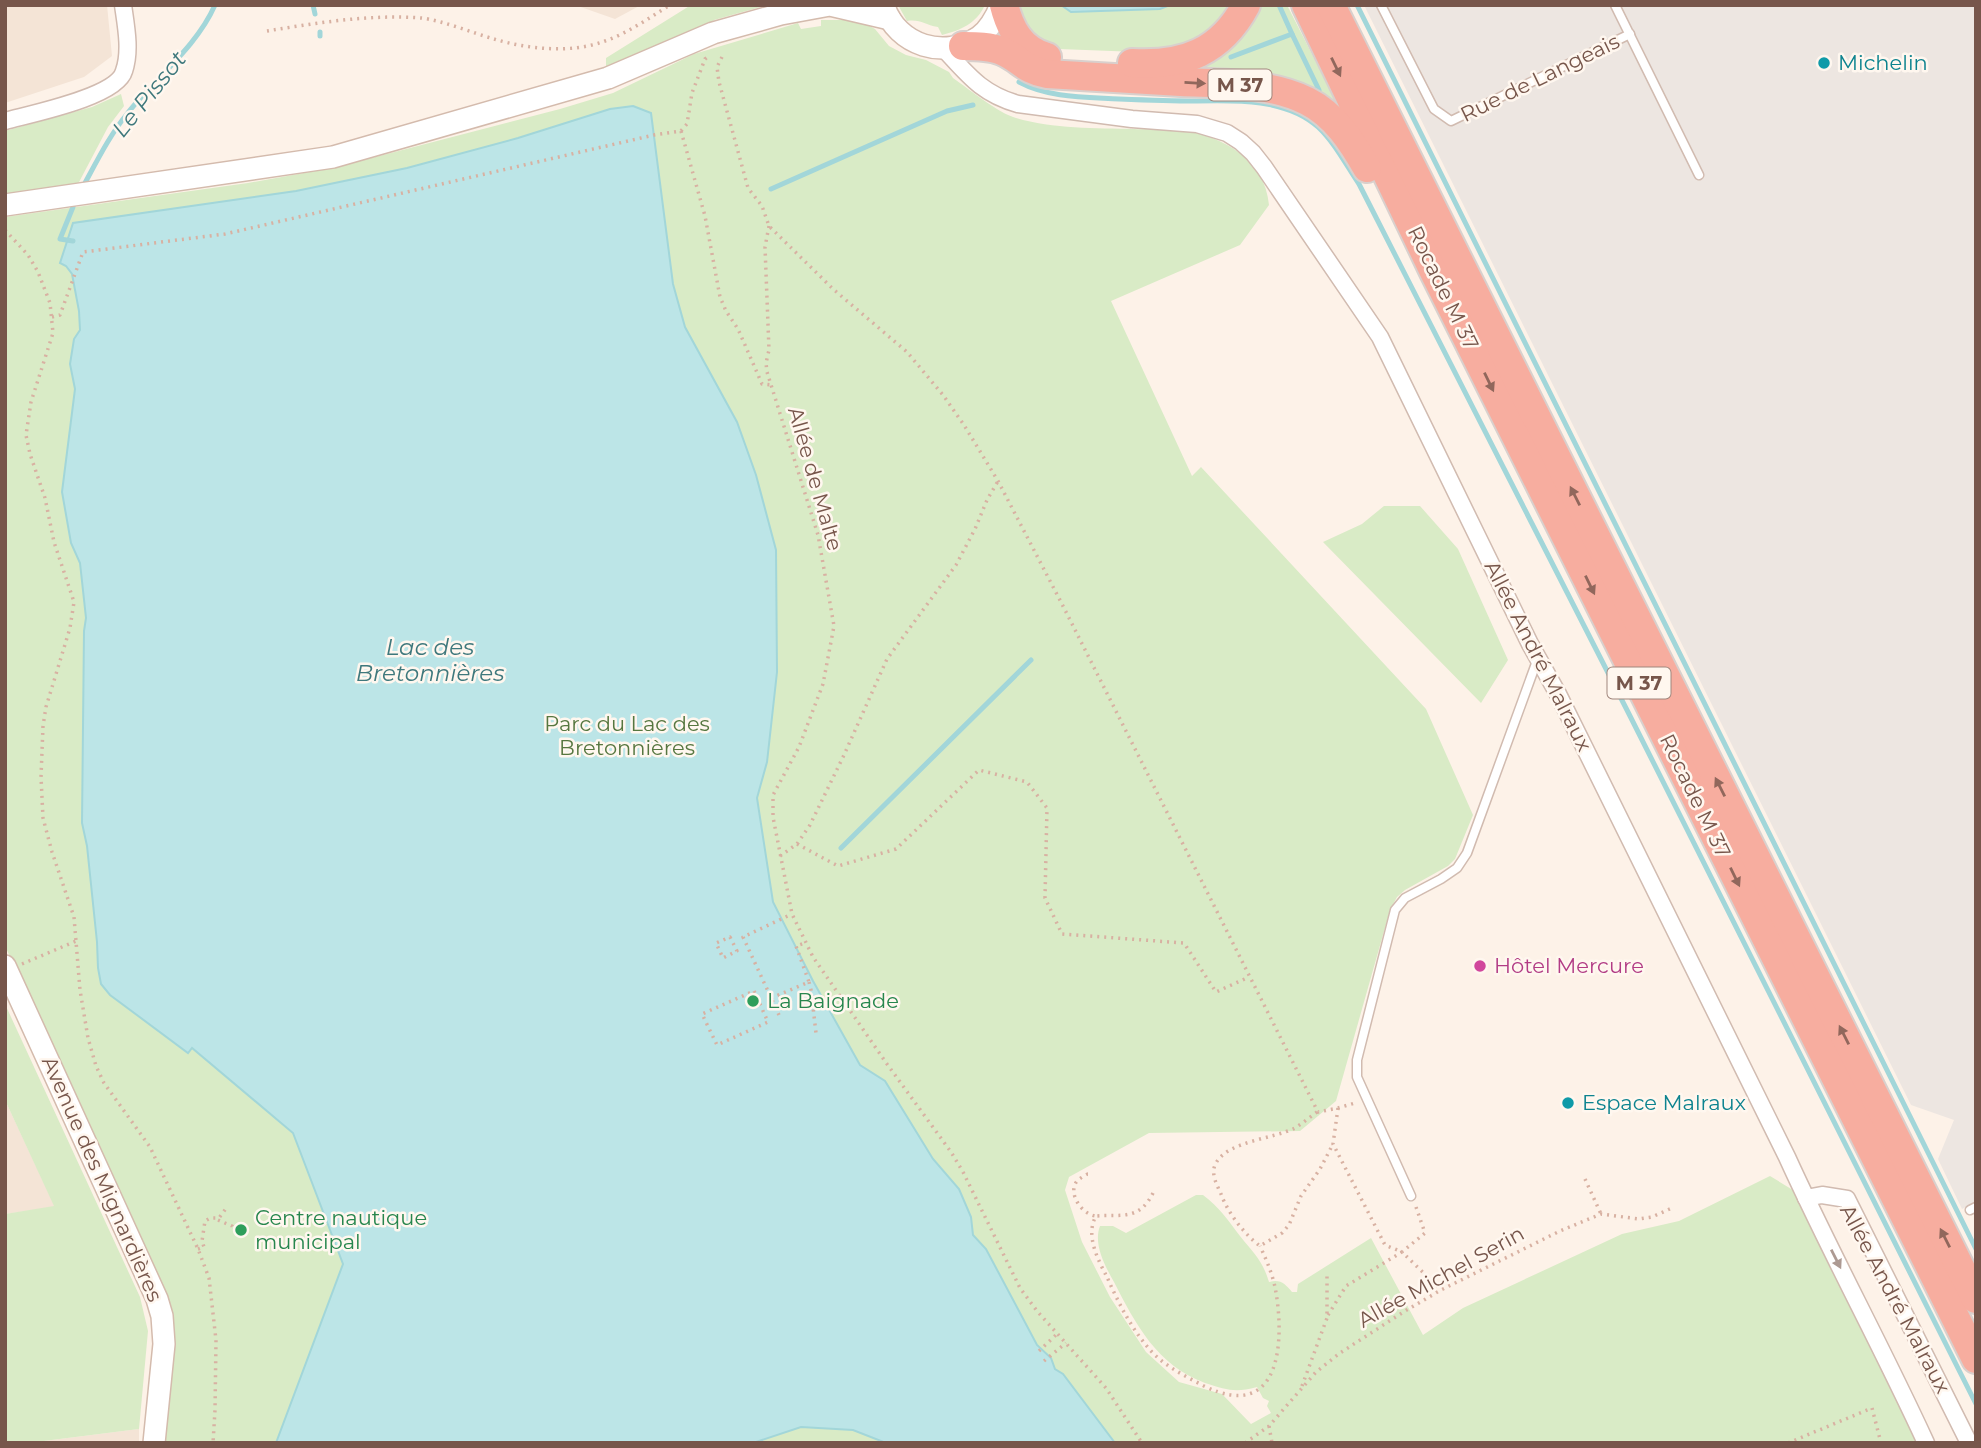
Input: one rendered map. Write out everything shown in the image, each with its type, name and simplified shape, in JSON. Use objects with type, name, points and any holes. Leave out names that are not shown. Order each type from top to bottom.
[{"type":"highway","name":"M 37","points":[[1002,5],[1014,33],[1023,45],[1039,55],[1058,59],[1144,64],[1189,58],[1214,46],[1237,22],[1246,5]]},
{"type":"highway","name":"Rocade M 37","points":[[1306,5],[1434,272],[1976,1359]]},
{"type":"highway","name":"Rocade M 37","points":[[1331,5],[1976,1299]]},
{"type":"highway","name":"M 37","points":[[953,47],[986,47],[1005,52],[1028,69],[1047,74],[1249,86],[1281,91],[1310,102],[1340,127],[1353,144],[1392,211],[1434,272]]},
{"type":"street","points":[[5,121],[64,106],[108,89],[118,82],[124,73],[127,55],[123,5]]},
{"type":"street","points":[[5,205],[333,157],[608,78],[713,33],[781,14],[830,5],[887,12],[896,29],[910,40],[926,47],[953,47],[981,36],[995,20],[1002,5]]},
{"type":"street","name":"Allée André Malraux","points":[[953,47],[979,86],[1003,100],[1132,119],[1197,124],[1227,133],[1253,153],[1264,167],[1380,337],[1806,1198],[1822,1195],[1847,1199],[1969,1443]]},
{"type":"street","name":"Avenue des Mignardières","points":[[12,965],[159,1306],[164,1344],[154,1443]]},
{"type":"street","points":[[1806,1198],[1926,1443]]},
{"type":"lane","name":"Rue de Langeais","points":[[1381,5],[1434,109],[1451,121],[1630,34]]},
{"type":"lane","points":[[1615,5],[1699,174]]},
{"type":"lane","points":[[1411,1196],[1357,1077],[1357,1060],[1395,910],[1405,898],[1457,868],[1467,853],[1538,658]]},
{"type":"path","points":[[267,31],[324,22],[423,18],[523,47],[564,48],[602,43],[670,5]]},
{"type":"path","points":[[52,317],[60,315],[83,252],[225,234],[681,131],[687,124],[698,76],[705,59],[711,53]]},
{"type":"path","points":[[722,57],[717,67],[719,82],[748,188],[762,206],[769,226],[833,289],[907,352],[964,425],[998,481],[1318,1112]]},
{"type":"path","points":[[681,131],[705,216],[720,297],[738,329],[762,384],[772,385]]},
{"type":"path","name":"Allée de Malte","points":[[769,226],[765,247],[769,350],[767,372],[818,535],[834,626],[823,684],[799,747],[773,795],[773,817],[792,914],[813,957],[951,1152],[1020,1288],[1037,1311],[1106,1388],[1142,1443]]},
{"type":"path","points":[[5,230],[28,255],[38,272],[48,296],[52,317],[52,333],[31,402],[26,435],[45,498],[54,542],[74,602],[70,628],[46,707],[43,726],[43,818],[74,917],[80,990],[96,1066],[104,1083],[150,1147],[209,1278],[216,1340],[213,1443]]},
{"type":"path","points":[[780,856],[797,844],[810,825],[887,659],[956,565],[998,481]]},
{"type":"path","points":[[797,844],[838,866],[896,849],[979,770],[1027,782],[1047,808],[1045,898],[1062,934],[1184,943],[1216,992],[1250,977]]},
{"type":"path","points":[[732,942],[792,914]]},
{"type":"path","points":[[730,937],[732,942],[737,951],[723,957],[716,943],[730,937]]},
{"type":"path","points":[[743,937],[779,1015]]},
{"type":"path","points":[[12,965],[76,940]]},
{"type":"path","points":[[806,943],[796,946],[811,990],[816,1033]]},
{"type":"path","points":[[771,998],[809,982]]},
{"type":"path","points":[[754,991],[768,1022],[716,1045],[702,1014],[754,991]]},
{"type":"path","points":[[1096,1216],[1091,1231],[1097,1256],[1141,1339],[1165,1364],[1210,1389],[1241,1395],[1257,1391],[1268,1382],[1275,1370],[1279,1325],[1275,1289],[1260,1246],[1251,1239],[1224,1204],[1213,1174],[1215,1164],[1223,1154],[1240,1145],[1296,1127],[1318,1112],[1367,1098]]},
{"type":"path","points":[[1260,1246],[1282,1233],[1289,1225],[1301,1196],[1333,1144],[1338,1108]]},
{"type":"path","points":[[1333,1144],[1385,1245],[1402,1252],[1441,1290]]},
{"type":"path","points":[[1088,1174],[1078,1179],[1074,1188],[1082,1210],[1090,1216],[1138,1212],[1147,1206],[1153,1194]]},
{"type":"path","points":[[1585,1180],[1601,1214],[1639,1219],[1652,1217],[1672,1208]]},
{"type":"path","points":[[1301,1388],[1327,1318],[1346,1286],[1402,1252],[1425,1233],[1411,1196]]},
{"type":"path","points":[[216,1219],[227,1208]]},
{"type":"path","name":"Allée Michel Serin","points":[[1245,1443],[1269,1426],[1316,1372],[1340,1353],[1405,1311],[1441,1290],[1560,1231],[1601,1214]]},
{"type":"path","points":[[198,1250],[204,1247],[202,1241],[205,1221],[211,1218],[232,1226],[237,1234]]},
{"type":"path","points":[[1327,1275],[1327,1318]]},
{"type":"path","points":[[1039,1351],[1058,1334]]},
{"type":"path","points":[[1044,1361],[1066,1343]]},
{"type":"path","points":[[1788,1443],[1872,1408],[1881,1443]]},
{"type":"path","points":[[1269,1426],[1272,1443]]},
{"type":"shaded area","points":[[5,5],[107,5],[112,56],[84,77],[5,103]]},
{"type":"shaded area","points":[[575,5],[641,5],[615,19]]},
{"type":"shaded area","points":[[1364,5],[1976,5],[1976,1202],[1962,1209],[1938,1159],[1954,1120],[1911,1105]]},
{"type":"shaded area","points":[[5,1100],[27,1147],[55,1207],[5,1214]]},
{"type":"shaded area","points":[[139,1429],[139,1443],[28,1443]]},
{"type":"green space","points":[[691,5],[768,5],[714,20],[708,27],[606,68],[606,58]]},
{"type":"green space","points":[[898,5],[985,5],[967,25],[942,35],[938,27],[907,21]]},
{"type":"green space","points":[[1018,5],[1232,5],[1209,34],[1164,53],[1059,49],[1046,45],[1024,29]]},
{"type":"green space","points":[[1255,5],[1287,5],[1337,107],[1200,71],[1201,65]]},
{"type":"green space","name":"Parc du Lac des Bretonnières","points":[[821,20],[848,20],[866,24],[875,29],[889,46],[949,72],[953,78],[984,100],[1016,118],[1075,127],[1183,130],[1213,138],[1240,153],[1251,163],[1266,189],[1269,205],[1240,245],[1111,301],[1192,476],[1201,467],[1426,709],[1473,815],[1455,859],[1448,866],[1405,890],[1397,897],[1390,910],[1336,1101],[1300,1131],[1149,1133],[1069,1177],[1065,1190],[1082,1242],[1110,1297],[1146,1352],[1179,1382],[1222,1394],[1251,1424],[1271,1413],[1267,1406],[1269,1401],[1263,1398],[1257,1387],[1231,1390],[1205,1383],[1174,1366],[1161,1354],[1140,1328],[1101,1255],[1098,1240],[1100,1226],[1113,1226],[1126,1233],[1196,1195],[1203,1195],[1223,1214],[1257,1257],[1269,1282],[1282,1283],[1292,1292],[1297,1292],[1298,1284],[1371,1238],[1423,1335],[1463,1308],[1622,1234],[1679,1221],[1770,1176],[1806,1198],[1926,1443],[154,1443],[164,1344],[63,1070],[5,946],[5,217],[248,183],[337,167],[613,93],[694,54],[798,23],[801,29],[821,26]]},
{"type":"green space","points":[[121,94],[124,106],[108,127],[78,184],[5,195],[5,131],[92,107]]},
{"type":"green space","points":[[1384,506],[1420,506],[1458,549],[1508,660],[1481,703],[1323,542],[1362,524]]},
{"type":"green space","points":[[5,1004],[140,1297],[148,1331],[139,1429],[28,1443],[5,1443],[5,1214],[54,1206],[5,1100]]},
{"type":"water","points":[[1061,5],[1170,5],[1160,9],[1071,12]]},
{"type":"water","name":"Lac des Bretonnières","points":[[633,106],[651,113],[673,284],[685,327],[737,422],[756,475],[776,550],[777,672],[767,762],[757,798],[773,902],[860,1065],[885,1081],[933,1159],[959,1189],[971,1217],[973,1235],[986,1249],[1037,1345],[1051,1358],[1055,1369],[1063,1374],[1115,1443],[886,1443],[853,1430],[801,1427],[753,1443],[276,1443],[343,1264],[293,1133],[192,1048],[188,1053],[110,995],[101,984],[87,846],[82,823],[86,618],[80,563],[71,543],[62,492],[75,389],[70,364],[74,339],[80,330],[72,274],[60,263],[73,223],[296,191],[407,168],[518,138],[610,109]]},
{"type":"waterway","name":"Le Pissot","points":[[85,183],[121,122],[186,49],[207,21],[215,5]]},
{"type":"waterway","name":"Le Pissot","points":[[313,5],[315,14]]},
{"type":"waterway","points":[[1279,5],[1292,34]]},
{"type":"waterway","points":[[1357,5],[1976,1249]]},
{"type":"waterway","points":[[1231,57],[1292,34],[1319,90]]},
{"type":"waterway","points":[[1019,82],[1042,91],[1080,97],[1242,101],[1275,106],[1305,118],[1318,127],[1335,147],[1359,184],[1976,1404]]},
{"type":"waterway","points":[[771,189],[947,111],[973,105]]},
{"type":"waterway","points":[[73,207],[60,239],[73,241]]},
{"type":"waterway","points":[[841,848],[1031,660]]},
{"type":"place","name":"Michelin","points":[[1824,63]]},
{"type":"place","name":"Hôtel Mercure","points":[[1480,966]]},
{"type":"place","name":"La Baignade","points":[[753,1001]]},
{"type":"place","name":"Espace Malraux","points":[[1568,1103]]},
{"type":"place","name":"Centre nautique municipal","points":[[241,1230]]}]
